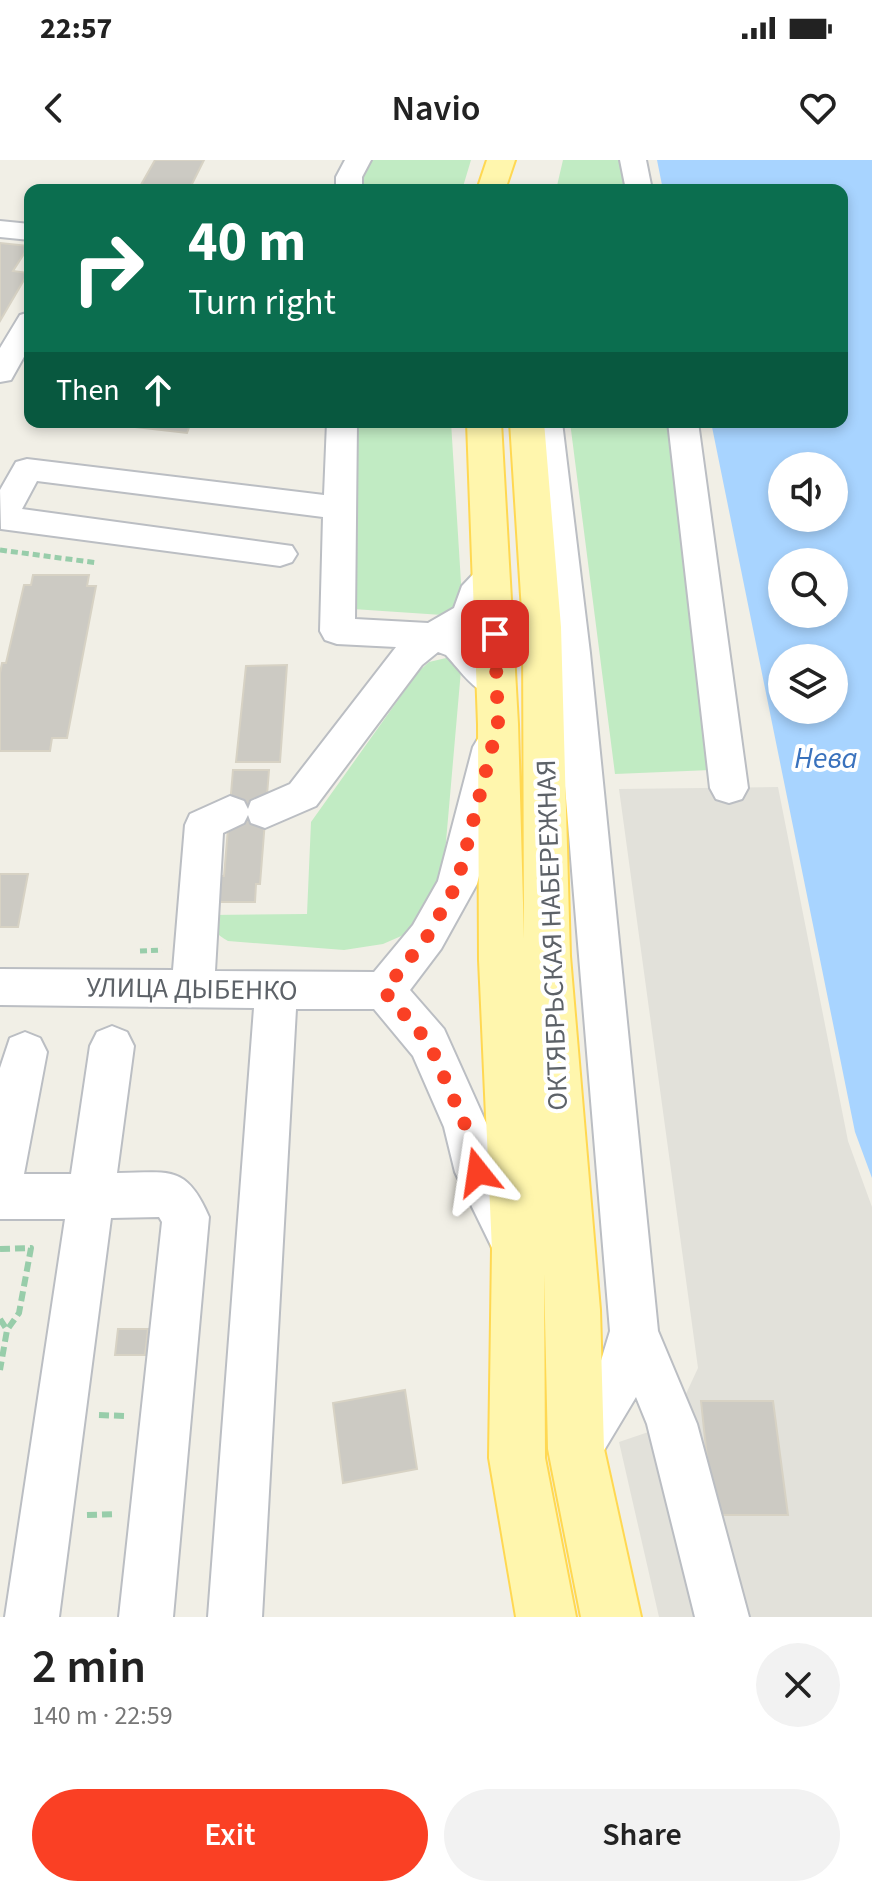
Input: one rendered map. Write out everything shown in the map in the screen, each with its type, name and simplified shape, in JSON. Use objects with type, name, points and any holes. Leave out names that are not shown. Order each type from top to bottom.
[{"type":"main road","points":[[493,184],[501,160]]},
{"type":"main road","name":"ОКТЯБРЬСКАЯ НАБЕРЕЖНАЯ","points":[[484,428],[497,704],[502,960],[518,1250],[517,1458],[546,1617]]},
{"type":"main road","name":"ОКТЯБРЬСКАЯ НАБЕРЕЖНАЯ","points":[[527,428],[542,627],[547,956],[573,1310],[576,1449],[611,1617]]},
{"type":"street","points":[[349,184],[349,177],[358,160]]},
{"type":"street","points":[[633,160],[638,184]]},
{"type":"street","points":[[0,229],[24,231]]},
{"type":"street","points":[[0,373],[24,331]]},
{"type":"street","points":[[342,428],[337,631],[434,636],[458,646],[497,704],[457,884],[427,937],[384,991],[429,1043],[466,1127],[478,1172],[518,1250]]},
{"type":"street","points":[[548,428],[572,653],[634,1331],[672,1424],[722,1617]]},
{"type":"street","points":[[684,428],[729,788]]},
{"type":"street","points":[[280,554],[0,518],[27,469],[340,508]]},
{"type":"street","points":[[193,988],[204,825],[303,795],[409,656],[434,636],[469,615],[474,595],[492,575]]},
{"type":"street","name":"УЛИЦА ДЫБЕНКО","points":[[0,987],[384,991]]},
{"type":"street","points":[[235,1617],[276,991]]},
{"type":"street","points":[[32,1617],[112,1046]]},
{"type":"street","points":[[0,1178],[25,1052]]},
{"type":"street","points":[[0,1197],[171,1195],[186,1217],[146,1617]]},
{"type":"street","points":[[576,1449],[621,1375],[634,1331]]},
{"type":"path","points":[[0,550],[98,563]]},
{"type":"path","points":[[0,1249],[31,1248],[19,1313],[7,1330],[0,1370]]},
{"type":"path","points":[[0,1319],[7,1330]]},
{"type":"path","points":[[60,1415],[166,1416]]},
{"type":"path","points":[[46,1515],[156,1514]]},
{"type":"shaded area","points":[[778,787],[848,1141],[872,1207],[872,1617],[659,1617],[619,1442],[672,1424],[698,1368],[619,789]]},
{"type":"green space","points":[[368,160],[471,160],[464,184],[358,184]]},
{"type":"green space","points":[[563,160],[622,160],[626,184],[557,184]]},
{"type":"green space","points":[[355,428],[451,428],[462,599],[457,616],[353,609]]},
{"type":"green space","points":[[571,428],[668,428],[711,770],[615,774]]},
{"type":"green space","points":[[459,655],[461,670],[443,876],[415,930],[383,944],[344,950],[228,941],[220,936],[213,928],[210,915],[307,914],[311,822],[418,672],[429,662]]},
{"type":"water","name":"Нева","points":[[657,160],[872,160],[872,1178],[855,1132],[772,724],[848,724],[848,644],[768,644],[768,703],[712,428],[848,428],[848,184],[662,184]]},
{"type":"building","points":[[155,160],[204,160],[192,184],[141,184]]},
{"type":"building","points":[[0,243],[24,245],[24,254],[13,271],[24,272],[24,280],[0,321]]},
{"type":"building","points":[[143,428],[189,428],[187,433]]},
{"type":"building","points":[[33,575],[89,575],[87,586],[96,586],[67,738],[52,738],[50,751],[0,751],[0,673],[2,663],[6,663],[24,585],[31,585]]},
{"type":"building","points":[[287,665],[280,762],[236,762],[246,666]]},
{"type":"building","points":[[233,770],[269,770],[260,884],[256,884],[255,902],[209,902],[212,876],[224,876]]},
{"type":"building","points":[[0,874],[28,874],[18,927],[0,927]]},
{"type":"building","points":[[118,1329],[148,1329],[145,1355],[115,1355]]},
{"type":"building","points":[[405,1390],[417,1469],[343,1483],[333,1403]]},
{"type":"building","points":[[701,1401],[773,1401],[788,1515],[713,1515]]},
{"type":"route","points":[[478,1172],[466,1127],[429,1043],[384,991],[427,937],[457,884],[498,724],[495,634]]}]
